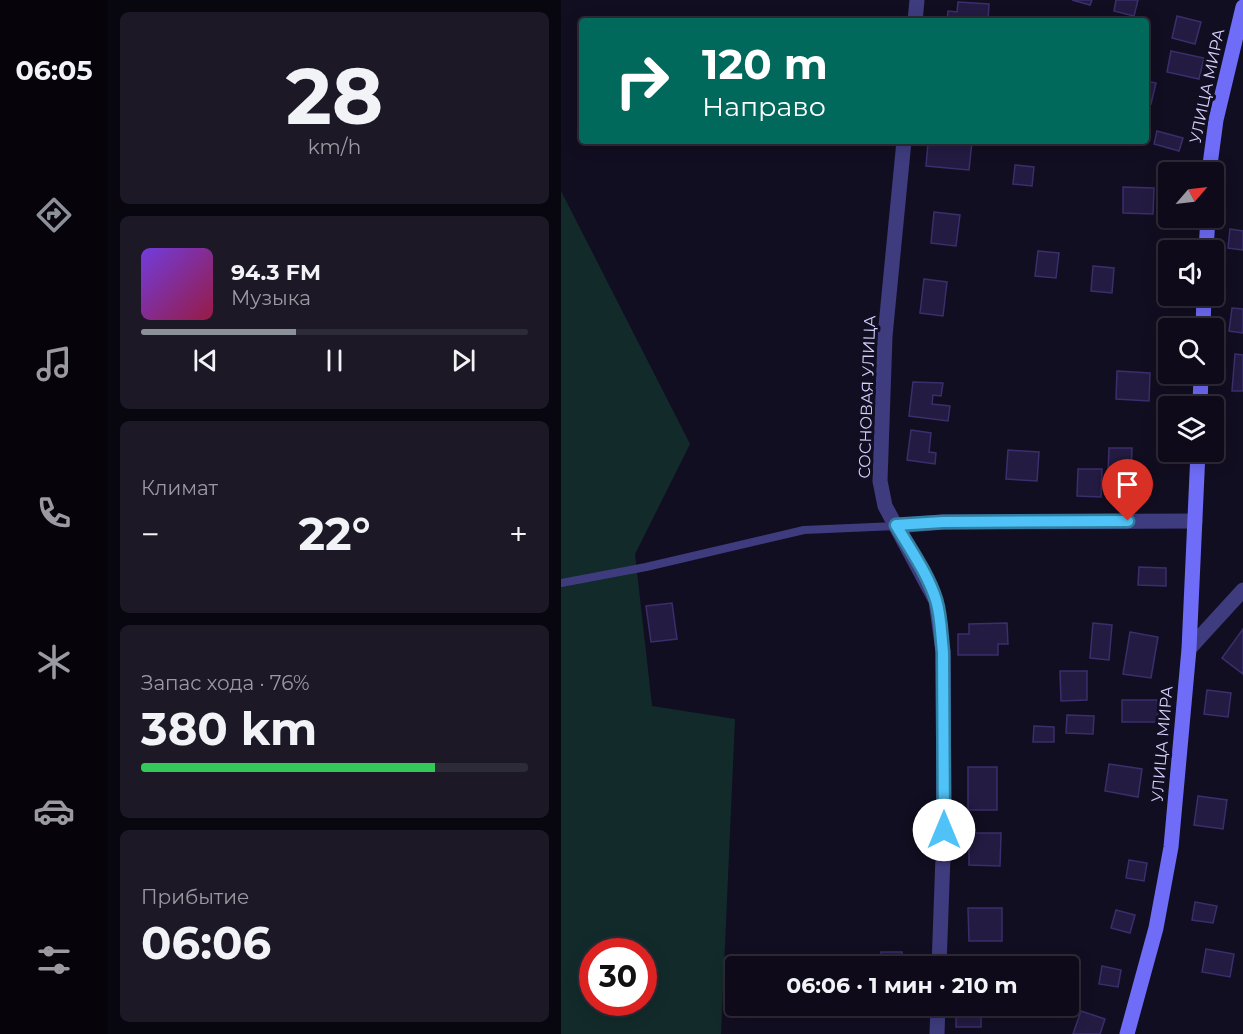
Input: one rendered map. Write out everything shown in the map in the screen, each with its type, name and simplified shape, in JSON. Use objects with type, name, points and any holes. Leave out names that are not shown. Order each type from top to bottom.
[{"type":"street","points":[[915,18],[917,0]]},
{"type":"street","name":"УЛИЦА МИРА","points":[[1210,162],[1216,120],[1243,7]]},
{"type":"street","name":"СОСНОВАЯ УЛИЦА","points":[[904,144],[885,336],[880,481],[885,506],[936,601],[943,652],[944,830],[939,956]]},
{"type":"street","name":"УЛИЦА МИРА","points":[[1127,1034],[1165,883],[1189,649],[1198,462]]},
{"type":"street","points":[[896,525],[943,522],[1195,521]]},
{"type":"street","points":[[1189,649],[1243,590]]},
{"type":"street","points":[[937,1034],[938,1016]]},
{"type":"lane","points":[[561,583],[646,567],[804,530],[896,525]]},
{"type":"green space","points":[[561,191],[690,444],[635,554],[652,706],[735,719],[721,1034],[561,1034]]},
{"type":"building","points":[[1072,0],[1092,0],[1090,5]]},
{"type":"building","points":[[1116,0],[1138,0],[1134,16],[1114,11]]},
{"type":"building","points":[[958,2],[989,4],[988,18],[947,18],[948,11],[957,12]]},
{"type":"building","points":[[1177,16],[1201,22],[1195,44],[1172,38]]},
{"type":"building","points":[[1171,51],[1204,58],[1199,79],[1167,72]]},
{"type":"building","points":[[1149,82],[1156,83],[1151,104],[1149,103]]},
{"type":"building","points":[[1157,131],[1183,138],[1179,151],[1154,144]]},
{"type":"building","points":[[928,144],[972,144],[969,170],[926,166]]},
{"type":"building","points":[[1015,165],[1034,167],[1032,186],[1013,184]]},
{"type":"building","points":[[1123,187],[1154,188],[1153,214],[1123,213]]},
{"type":"building","points":[[934,212],[960,215],[956,246],[931,243]]},
{"type":"building","points":[[1230,229],[1243,231],[1243,250],[1228,248]]},
{"type":"building","points":[[1038,251],[1059,253],[1056,278],[1035,276]]},
{"type":"building","points":[[1093,266],[1114,268],[1112,293],[1091,291]]},
{"type":"building","points":[[924,279],[947,282],[943,316],[920,313]]},
{"type":"building","points":[[1232,308],[1243,309],[1243,333],[1229,331]]},
{"type":"building","points":[[1235,354],[1243,355],[1243,391],[1232,391]]},
{"type":"building","points":[[1117,371],[1150,373],[1149,401],[1116,399]]},
{"type":"building","points":[[913,382],[943,383],[941,396],[933,395],[932,404],[950,406],[948,421],[909,416]]},
{"type":"building","points":[[911,430],[931,433],[929,452],[936,453],[935,464],[907,460]]},
{"type":"building","points":[[1109,448],[1132,448],[1131,474],[1108,473]]},
{"type":"building","points":[[1008,450],[1039,452],[1037,481],[1006,479]]},
{"type":"building","points":[[1078,469],[1102,469],[1101,497],[1077,496]]},
{"type":"building","points":[[1139,567],[1166,568],[1166,586],[1138,585]]},
{"type":"building","points":[[672,603],[677,639],[651,642],[646,606]]},
{"type":"building","points":[[1007,623],[1008,644],[998,644],[998,655],[958,655],[958,634],[969,634],[969,624]]},
{"type":"building","points":[[1093,623],[1112,625],[1109,660],[1090,658]]},
{"type":"building","points":[[1243,629],[1243,674],[1222,658]]},
{"type":"building","points":[[1130,632],[1158,637],[1151,678],[1123,674]]},
{"type":"building","points":[[1060,671],[1087,671],[1087,700],[1061,701]]},
{"type":"building","points":[[1207,690],[1231,693],[1228,717],[1204,714]]},
{"type":"building","points":[[1122,700],[1157,700],[1158,722],[1122,722]]},
{"type":"building","points":[[1067,715],[1094,716],[1093,734],[1066,733]]},
{"type":"building","points":[[1034,726],[1054,727],[1054,742],[1033,742]]},
{"type":"building","points":[[1109,764],[1142,769],[1138,797],[1105,791]]},
{"type":"building","points":[[968,767],[997,767],[997,810],[968,810]]},
{"type":"building","points":[[1198,796],[1227,800],[1223,829],[1194,825]]},
{"type":"building","points":[[969,833],[1001,833],[1000,866],[969,865]]},
{"type":"building","points":[[1129,860],[1147,863],[1144,881],[1126,878]]},
{"type":"building","points":[[1195,902],[1217,906],[1213,923],[1192,920]]},
{"type":"building","points":[[968,908],[1002,908],[1002,941],[969,941]]},
{"type":"building","points":[[1116,910],[1135,915],[1130,933],[1111,928]]},
{"type":"building","points":[[1206,949],[1234,954],[1230,977],[1202,972]]},
{"type":"building","points":[[881,952],[902,952],[902,956],[881,956]]},
{"type":"building","points":[[1102,966],[1121,970],[1118,987],[1099,984]]},
{"type":"building","points":[[1081,1011],[1105,1019],[1100,1034],[1073,1034]]},
{"type":"building","points":[[956,1016],[981,1016],[981,1027],[956,1027]]},
{"type":"route","points":[[944,830],[941,627],[936,601],[927,580],[896,525],[943,522],[1128,521]]}]
